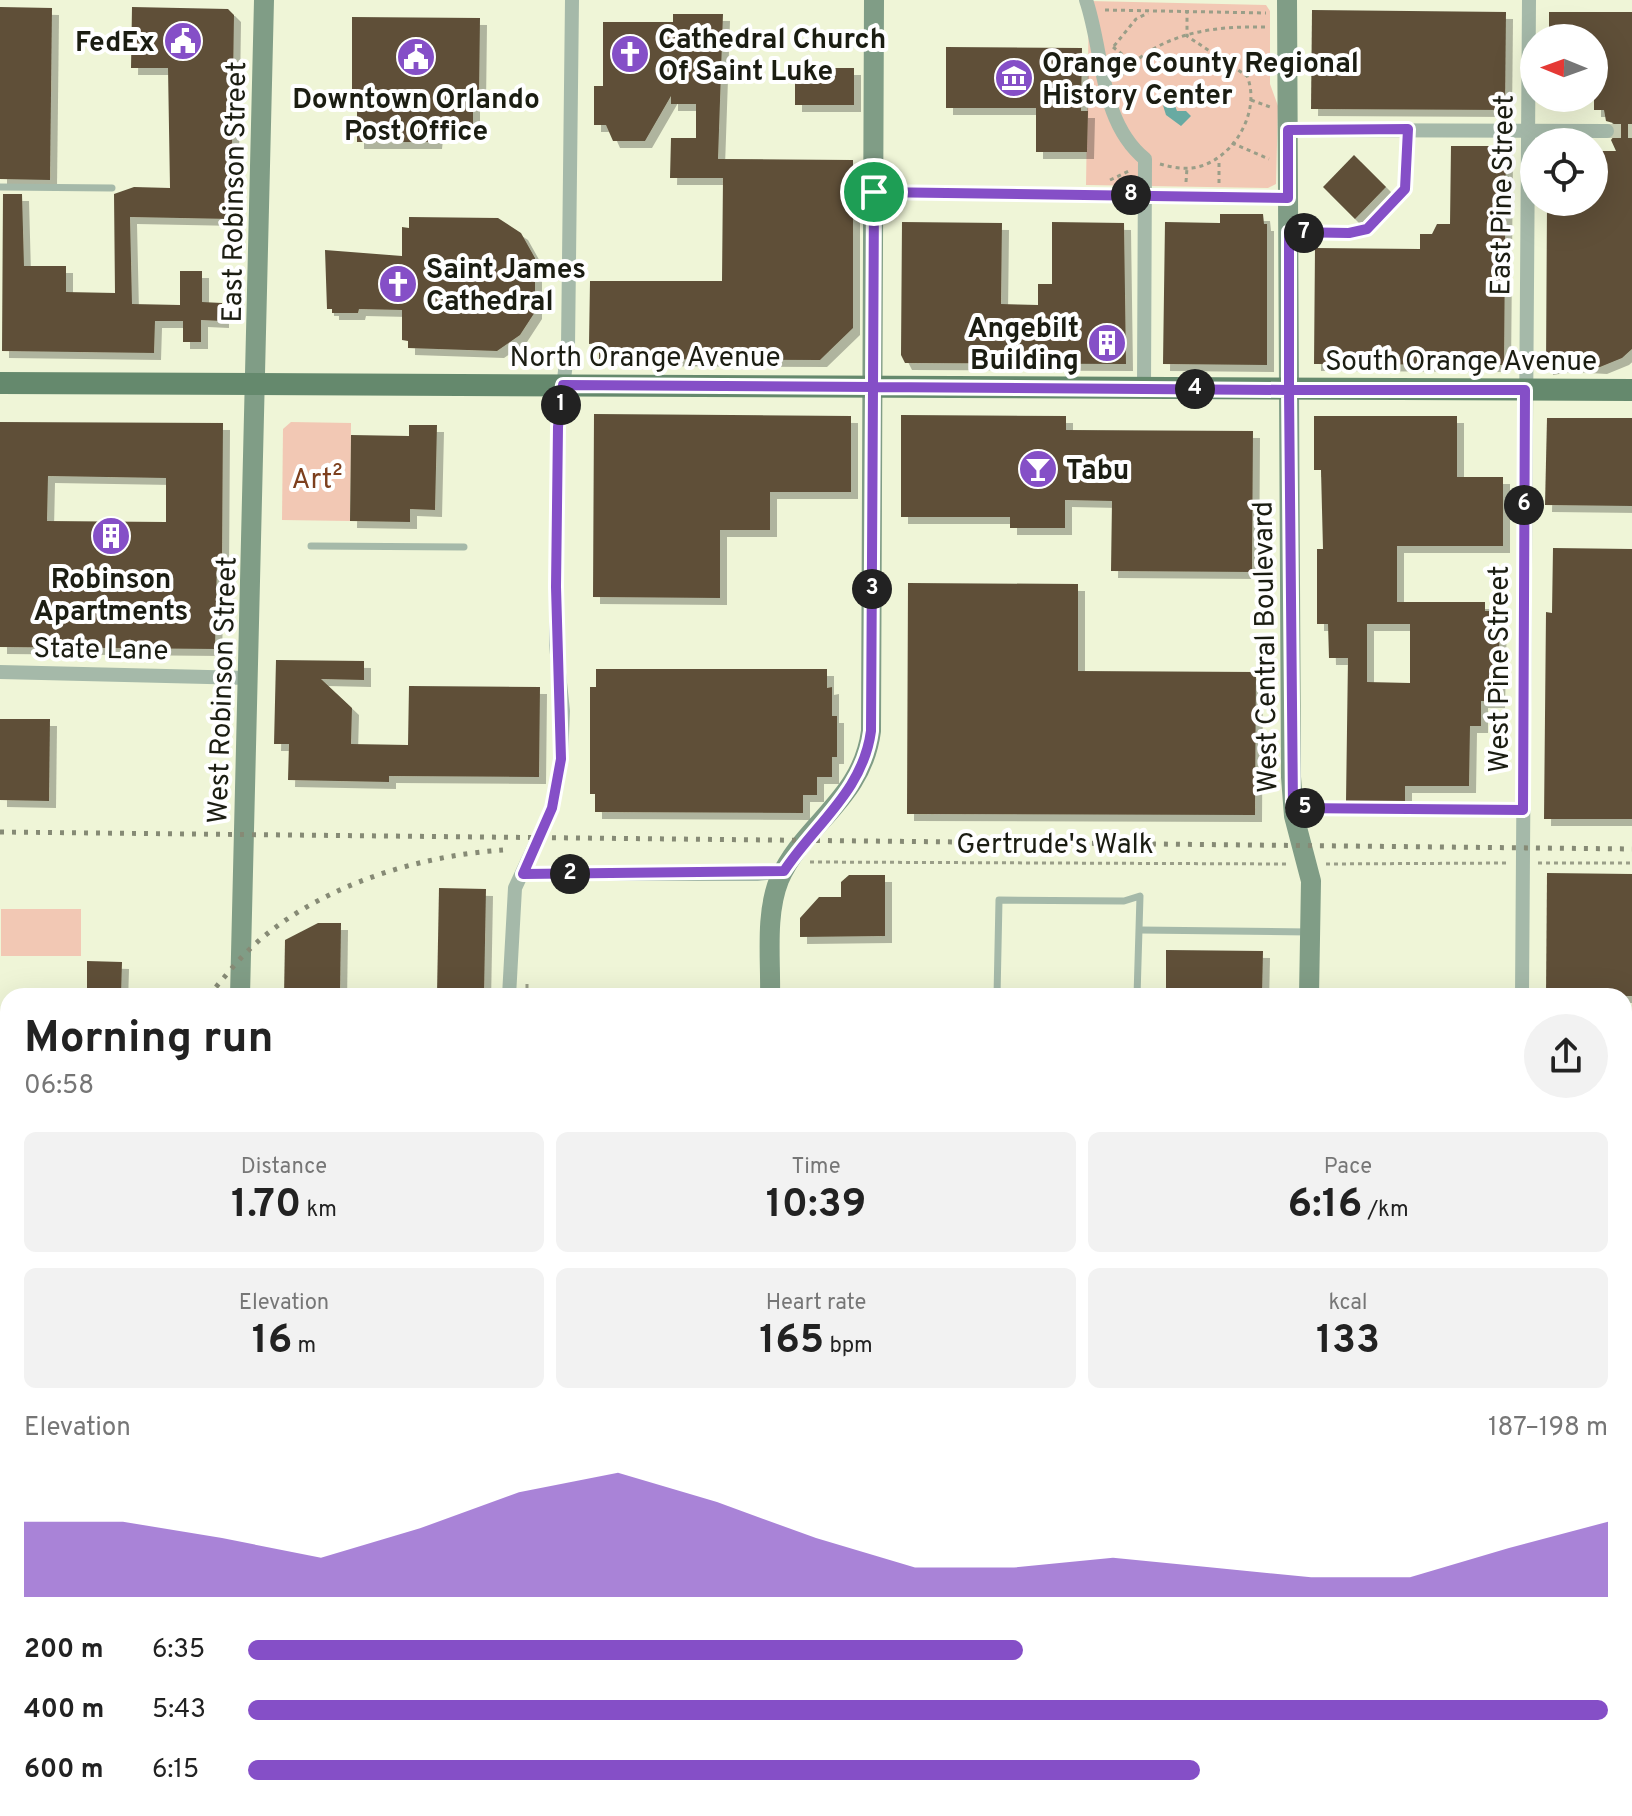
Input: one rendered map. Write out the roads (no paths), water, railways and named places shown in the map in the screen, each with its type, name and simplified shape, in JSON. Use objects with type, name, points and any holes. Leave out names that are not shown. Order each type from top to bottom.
[{"type":"main road","name":"North Orange Avenue","points":[[0,383],[1289,390]]},
{"type":"main road","name":"South Orange Avenue","points":[[1289,390],[1632,390]]},
{"type":"street","name":"East Robinson Street","points":[[257,385],[264,0]]},
{"type":"street","points":[[509,988],[515,888],[552,808],[561,759],[556,572],[558,427],[568,347],[572,0]]},
{"type":"street","points":[[770,988],[773,903],[784,871],[850,789],[870,741],[874,0]]},
{"type":"street","name":"West Central Boulevard","points":[[1287,0],[1293,808],[1309,864],[1309,988]]},
{"type":"street","name":"East Pine Street","points":[[1527,128],[1529,0]]},
{"type":"street","points":[[1087,5],[1117,123],[1132,148],[1145,159],[1144,388]]},
{"type":"street","points":[[1288,130],[1520,130]]},
{"type":"street","points":[[874,192],[1288,198]]},
{"type":"street","name":"East Pine Street","points":[[1525,390],[1526,216]]},
{"type":"street","name":"West Robinson Street","points":[[240,988],[257,385]]},
{"type":"street","name":"West Pine Street","points":[[1522,988],[1525,390]]},
{"type":"street","name":"State Lane","points":[[0,672],[249,678]]},
{"type":"street","points":[[523,874],[784,871]]},
{"type":"lane","points":[[1289,232],[1349,233],[1367,229],[1405,189],[1408,129]]},
{"type":"lane","points":[[0,187],[112,188]]},
{"type":"lane","points":[[311,546],[464,547]]},
{"type":"lane","points":[[1293,808],[1523,810]]},
{"type":"lane","points":[[997,988],[999,900],[1124,901],[1140,896],[1137,988]]},
{"type":"lane","points":[[1140,930],[1311,932]]},
{"type":"water","points":[[1163,96],[1174,103],[1177,111],[1186,111],[1191,116],[1181,126],[1166,115],[1161,99]]},
{"type":"tunnel","points":[[1608,131],[1632,131]]},
{"type":"railway","points":[[0,832],[1632,849]]},
{"type":"railway","points":[[215,988],[266,935],[328,896],[397,869],[433,860],[503,850]]},
{"type":"place","name":"FedEx","points":[[183,41]]},
{"type":"place","name":"Cathedral Church Of Saint Luke","points":[[630,54]]},
{"type":"place","name":"Downtown Orlando Post Office","points":[[416,57]]},
{"type":"place","name":"Orange County Regional History Center","points":[[1014,78]]},
{"type":"place","name":"Saint James Cathedral","points":[[398,284]]},
{"type":"place","name":"Angebilt Building","points":[[1107,343]]},
{"type":"place","name":"Tabu","points":[[1038,469]]},
{"type":"place","name":"Robinson Apartments","points":[[111,536]]},
{"type":"park label","name":"Art²","points":[[317,478]]}]
